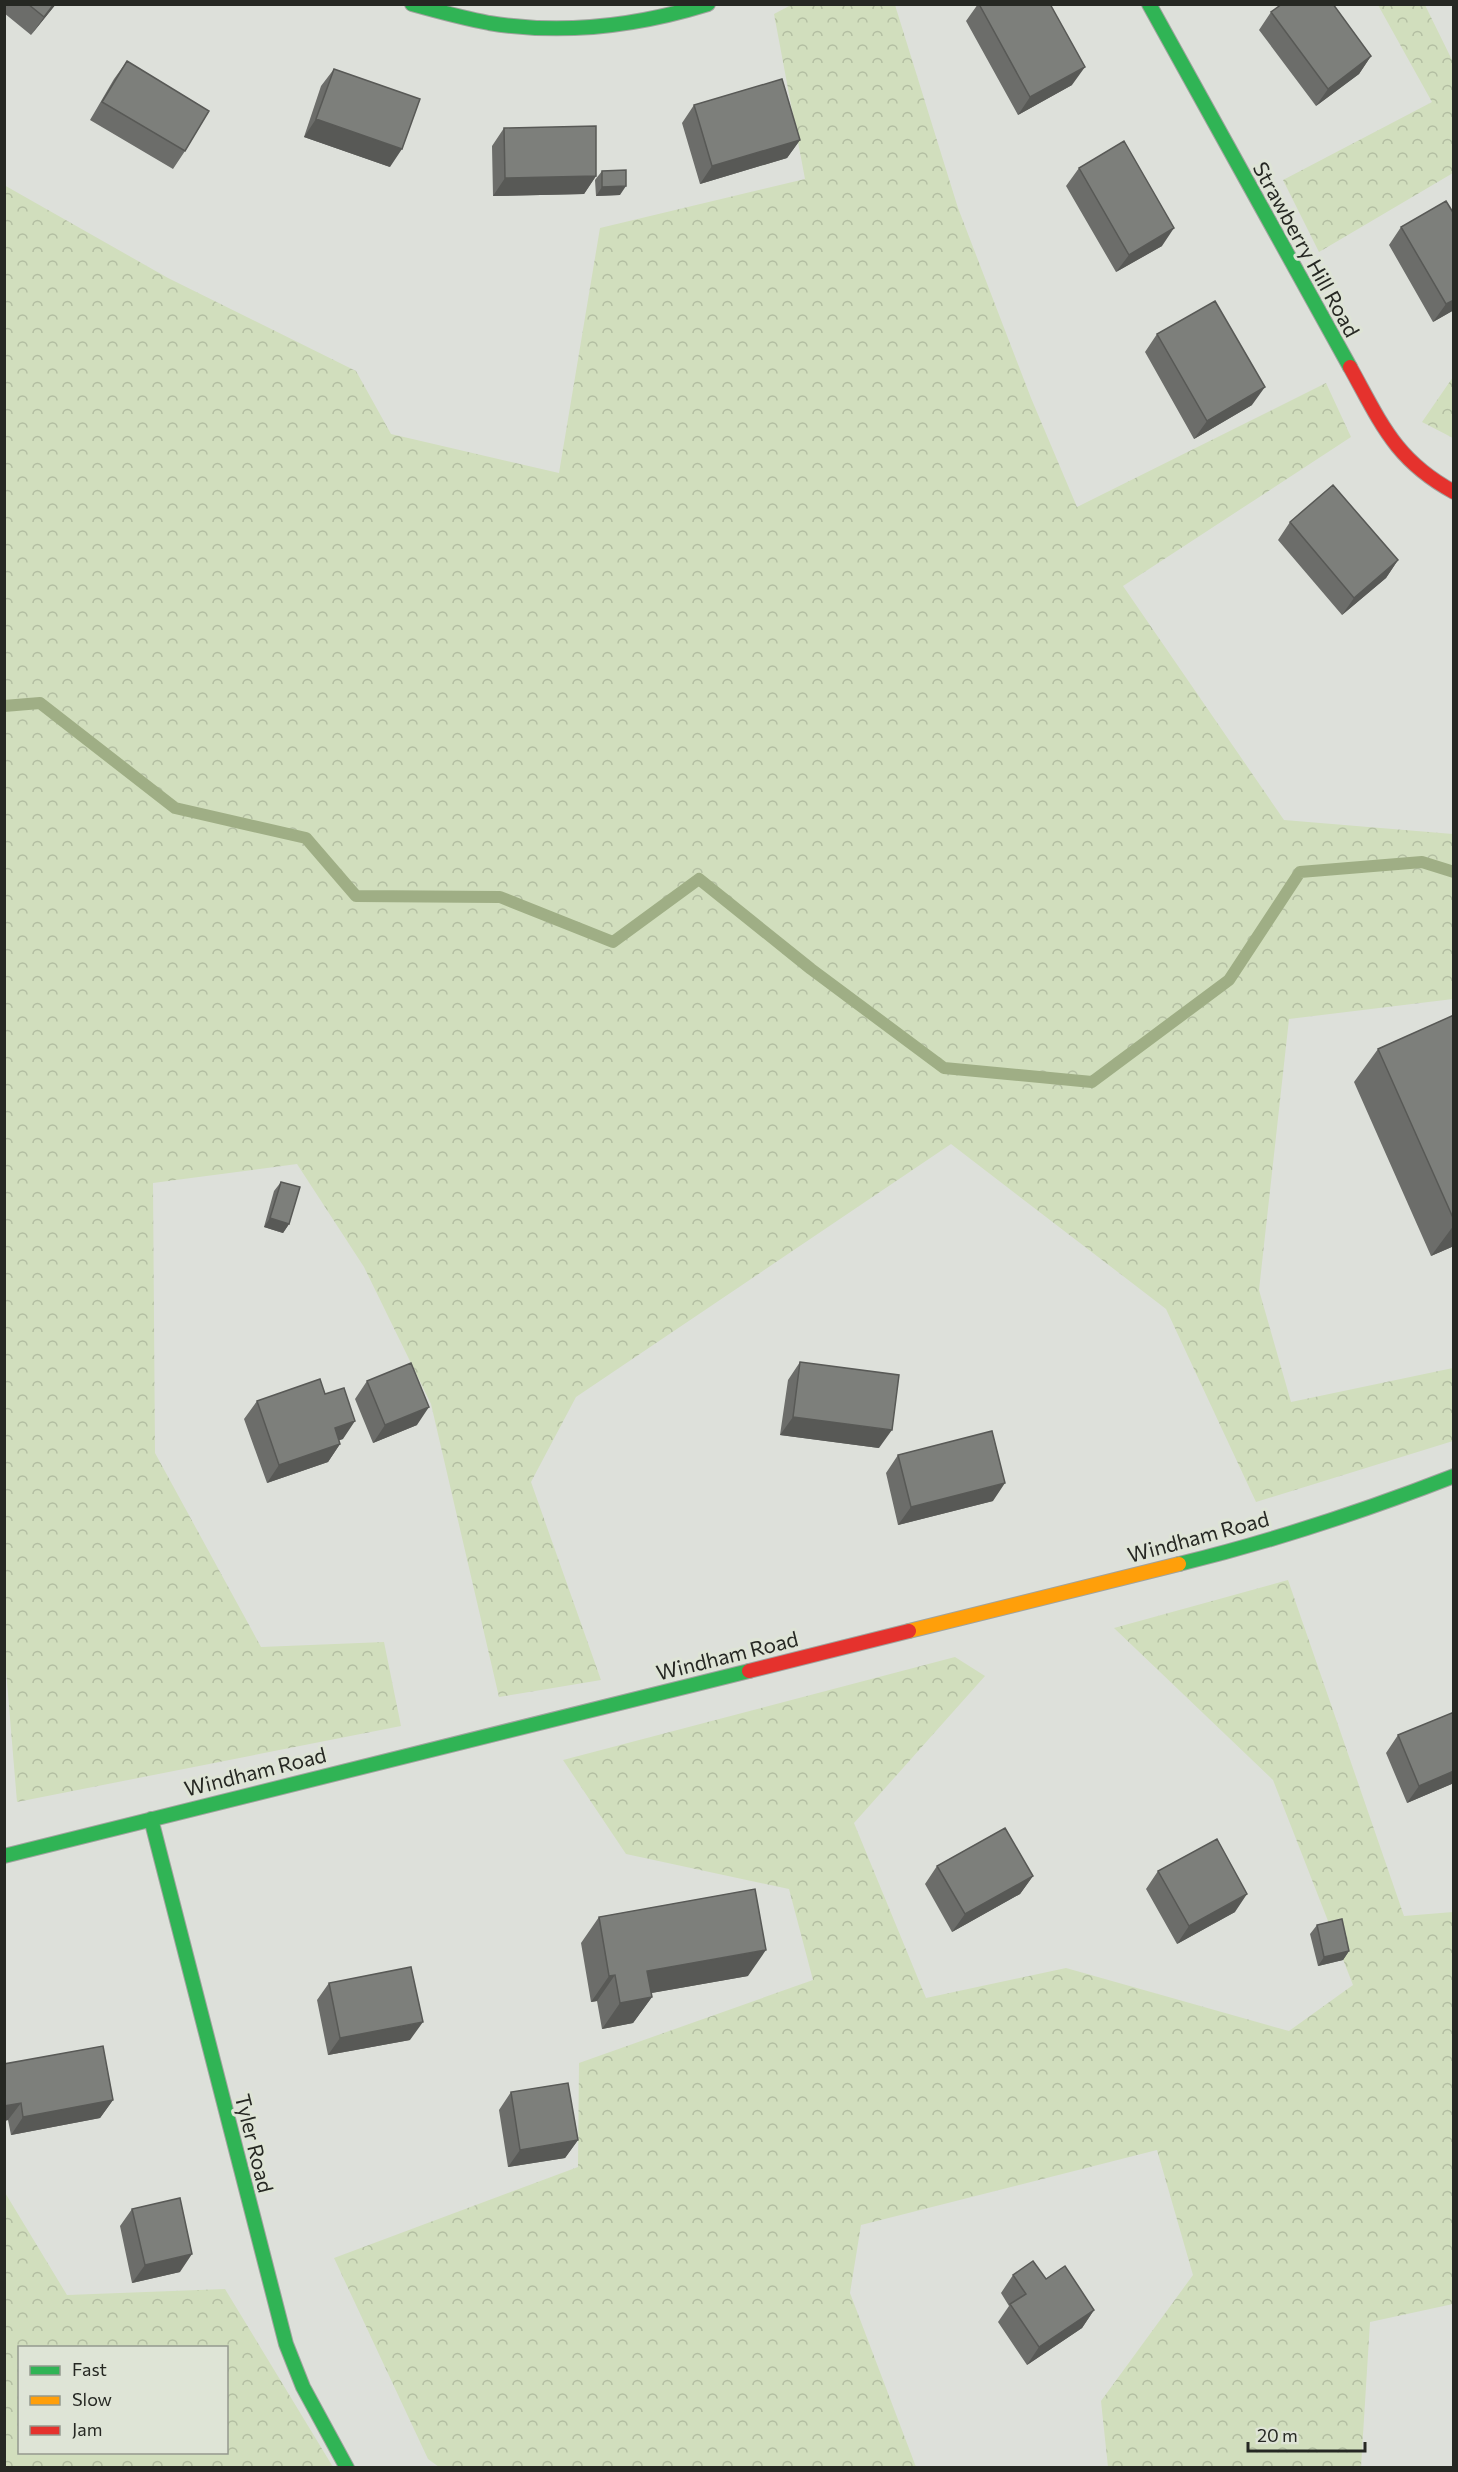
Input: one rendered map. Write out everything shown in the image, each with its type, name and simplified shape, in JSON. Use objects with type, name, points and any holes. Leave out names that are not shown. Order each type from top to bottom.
[{"type":"street","points":[[412,4],[497,24],[536,27],[634,23],[708,4]]},
{"type":"street","name":"Strawberry Hill Road","points":[[1149,4],[1384,429],[1405,459],[1420,473],[1454,492]]},
{"type":"street","name":"Windham Road","points":[[4,1856],[1243,1548],[1373,1507],[1454,1476]]},
{"type":"street","name":"Tyler Road","points":[[151,1819],[286,2344],[325,2431],[347,2468]]},
{"type":"green space","points":[[791,5],[895,5],[958,208],[1031,398],[1077,507],[1326,383],[1351,437],[1123,586],[1284,820],[1453,834],[1453,999],[1289,1019],[1259,1290],[1291,1402],[1453,1368],[1453,1441],[1256,1502],[1166,1309],[951,1144],[576,1397],[531,1482],[601,1680],[499,1697],[431,1404],[364,1267],[297,1164],[153,1183],[155,1453],[261,1647],[384,1642],[401,1726],[17,1802],[4,1646],[4,185],[168,278],[356,371],[391,434],[559,473],[600,228],[805,179],[774,14]]},
{"type":"green space","points":[[1378,5],[1425,5],[1453,62],[1453,173],[1319,252],[1283,180],[1432,102]]},
{"type":"green space","points":[[1453,377],[1453,438],[1422,422]]},
{"type":"green space","points":[[1288,1580],[1404,1916],[1453,1912],[1453,2304],[1370,2322],[1361,2467],[1108,2467],[1101,2401],[1193,2275],[1157,2150],[861,2225],[850,2293],[916,2467],[439,2467],[428,2459],[334,2258],[578,2167],[579,2063],[813,1980],[789,1889],[626,1854],[563,1760],[955,1657],[985,1676],[854,1823],[926,1998],[1066,1968],[1289,2031],[1353,1985],[1273,1780],[1114,1628]]},
{"type":"green space","points":[[4,2191],[67,2295],[225,2289],[333,2467],[5,2467]]},
{"type":"building","points":[[28,4],[54,4],[44,17]]},
{"type":"building","points":[[979,4],[1050,4],[1085,67],[1030,97]]},
{"type":"building","points":[[1282,4],[1333,4],[1371,56],[1328,89],[1271,12]]},
{"type":"building","points":[[127,61],[209,111],[185,151],[102,102]]},
{"type":"building","points":[[334,69],[420,99],[402,149],[316,119]]},
{"type":"building","points":[[782,79],[800,140],[712,166],[694,105]]},
{"type":"building","points":[[596,126],[596,176],[505,178],[504,128]]},
{"type":"building","points":[[1124,141],[1174,228],[1129,255],[1079,168]]},
{"type":"building","points":[[626,170],[626,186],[602,187],[602,171]]},
{"type":"building","points":[[1446,201],[1454,214],[1454,300],[1446,304],[1401,227]]},
{"type":"building","points":[[1215,301],[1265,387],[1207,421],[1157,334]]},
{"type":"building","points":[[1333,485],[1398,560],[1354,598],[1290,522]]},
{"type":"building","points":[[1454,1015],[1454,1220],[1378,1049]]},
{"type":"building","points":[[281,1182],[300,1187],[289,1224],[270,1218]]},
{"type":"building","points":[[800,1362],[899,1375],[892,1430],[793,1417]]},
{"type":"building","points":[[411,1363],[429,1407],[385,1425],[367,1381]]},
{"type":"building","points":[[320,1379],[325,1394],[344,1388],[355,1421],[335,1428],[340,1444],[279,1465],[257,1401]]},
{"type":"building","points":[[992,1431],[1005,1483],[911,1507],[898,1455]]},
{"type":"building","points":[[1454,1712],[1454,1771],[1419,1786],[1398,1735]]},
{"type":"building","points":[[1005,1828],[1033,1876],[965,1914],[937,1866]]},
{"type":"building","points":[[1217,1839],[1247,1894],[1189,1926],[1158,1871]]},
{"type":"building","points":[[755,1889],[766,1950],[647,1971],[652,1997],[620,2003],[615,1975],[609,1976],[599,1917]]},
{"type":"building","points":[[1342,1919],[1349,1951],[1324,1957],[1317,1925]]},
{"type":"building","points":[[411,1967],[423,2022],[340,2038],[329,1983]]},
{"type":"building","points":[[103,2046],[113,2100],[23,2117],[21,2103],[4,2106],[4,2064]]},
{"type":"building","points":[[568,2083],[578,2140],[520,2150],[511,2092]]},
{"type":"building","points":[[180,2198],[192,2254],[145,2265],[132,2209]]},
{"type":"building","points":[[1033,2261],[1046,2279],[1065,2266],[1094,2310],[1039,2347],[1010,2304],[1026,2294],[1013,2275]]},
{"type":"waterway","points":[[4,706],[40,703],[175,808],[306,838],[356,896],[500,897],[613,942],[699,879],[811,969],[944,1068],[1092,1082],[1229,980],[1300,872],[1422,862],[1454,872]]},
{"type":"traffic: fast","points":[[412,4],[489,23],[544,28],[627,23],[708,4]]},
{"type":"traffic: fast","points":[[1149,4],[1350,367]]},
{"type":"traffic: fast","points":[[1179,1564],[1318,1524],[1454,1476]]},
{"type":"traffic: fast","points":[[4,1856],[749,1671]]},
{"type":"traffic: fast","points":[[151,1819],[286,2344],[303,2387],[347,2468]]},
{"type":"traffic: slow","points":[[909,1631],[1179,1564]]},
{"type":"traffic: jam","points":[[1350,367],[1381,423],[1403,453],[1417,467],[1454,492]]},
{"type":"traffic: jam","points":[[749,1671],[909,1631]]}]
